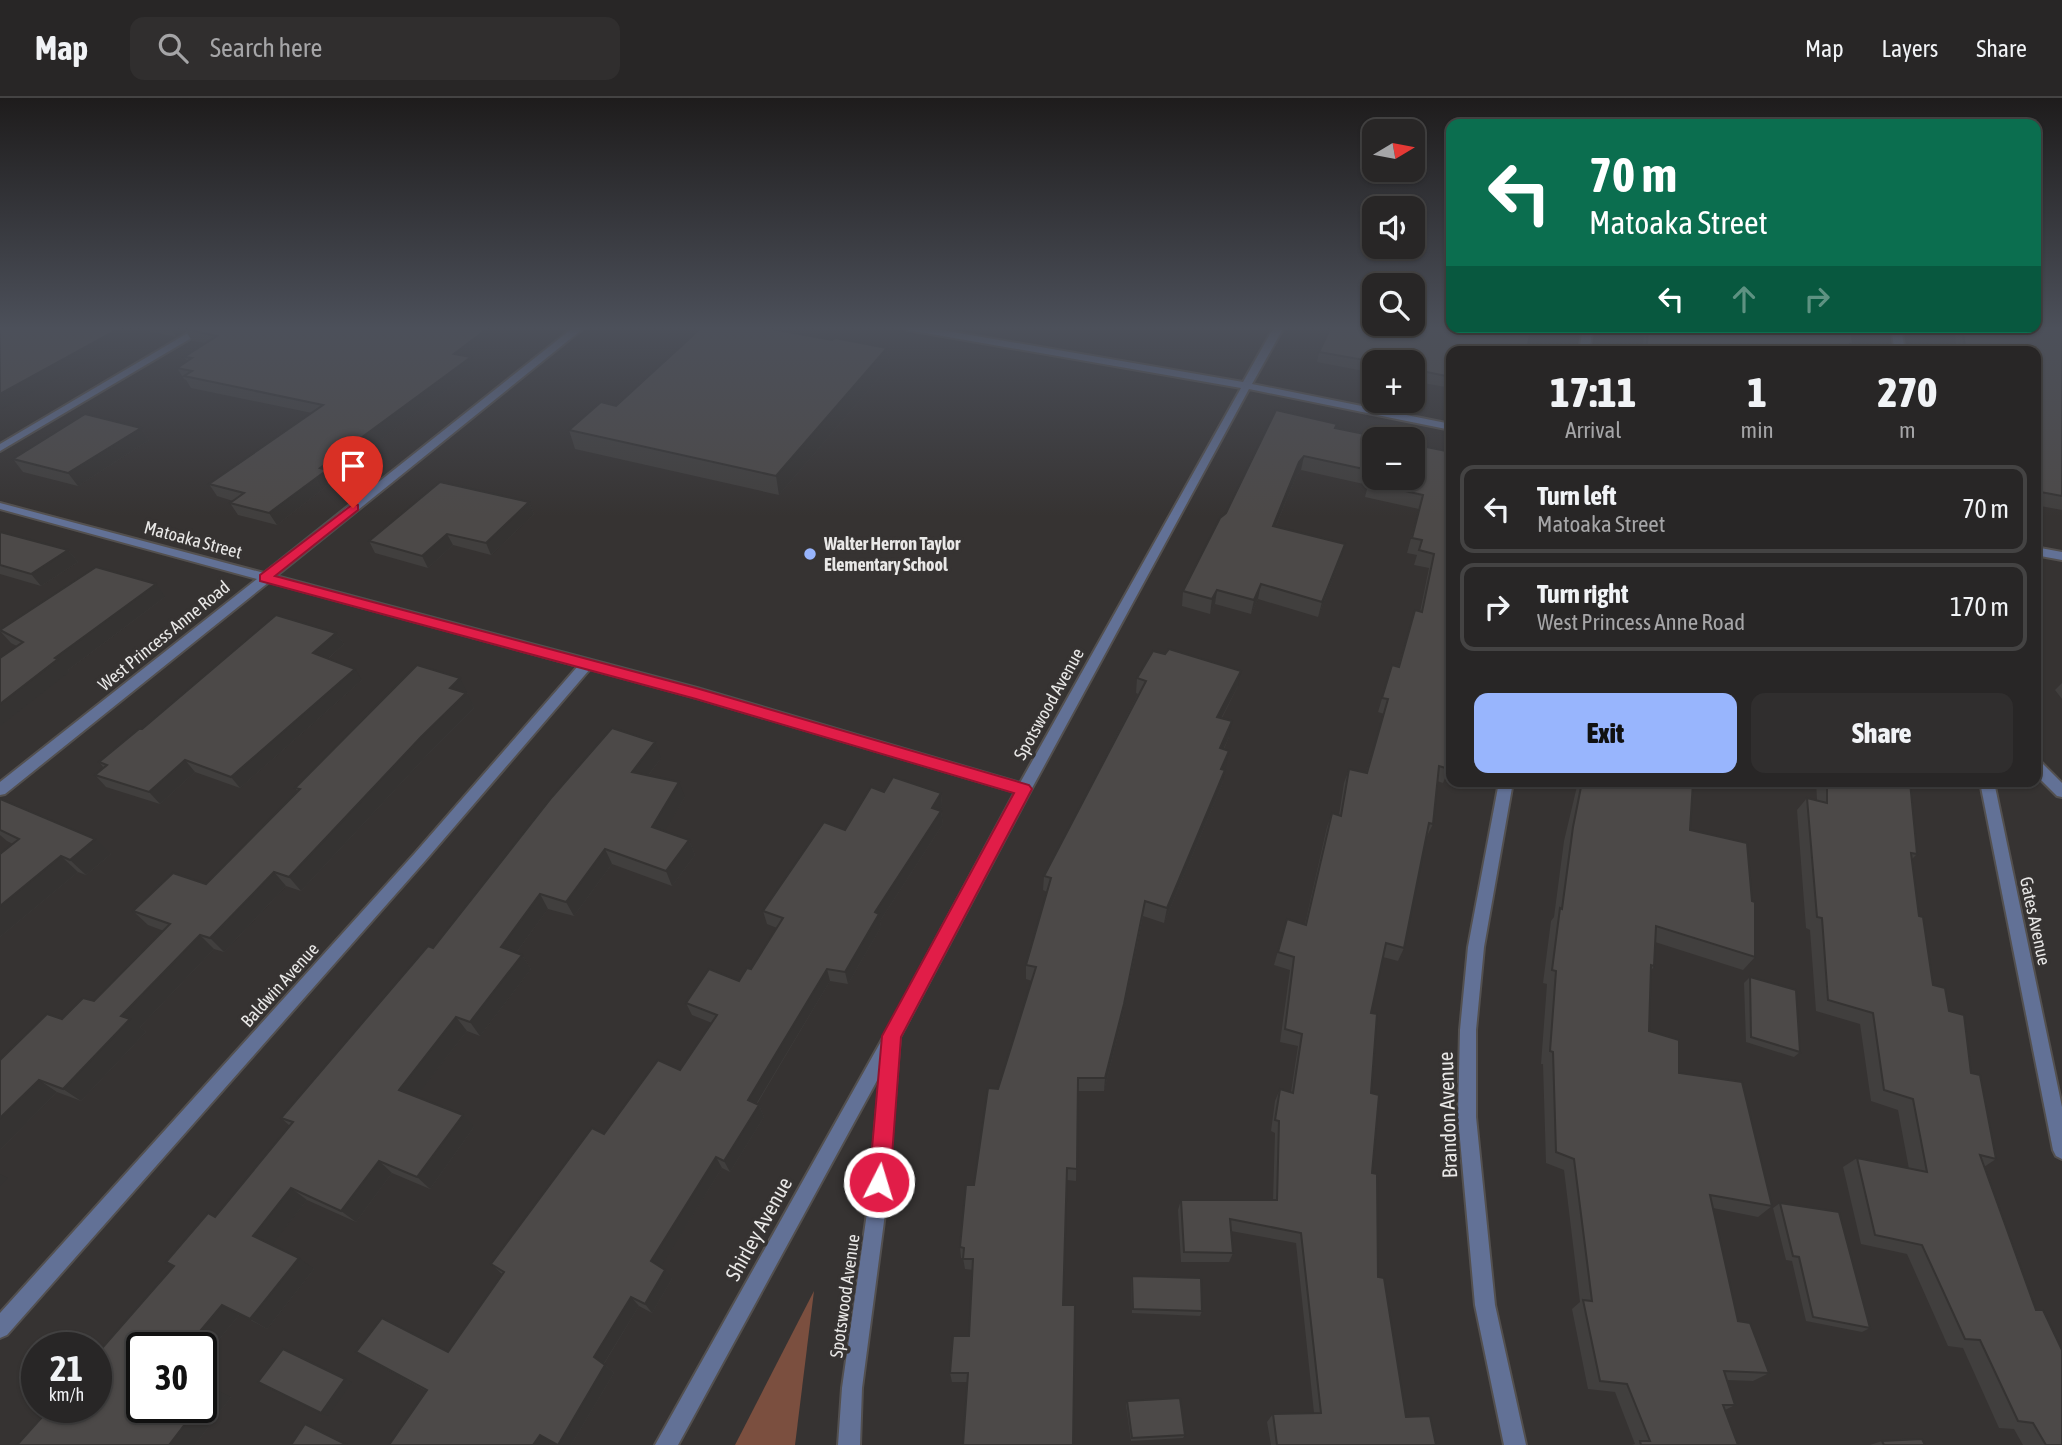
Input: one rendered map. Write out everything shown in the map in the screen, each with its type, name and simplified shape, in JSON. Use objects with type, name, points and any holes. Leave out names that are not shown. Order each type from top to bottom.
[{"type":"street","points":[[0,448],[99,390]]},
{"type":"street","name":"West Princess Anne Road","points":[[0,790],[501,390]]},
{"type":"street","name":"Spotswood Avenue","points":[[849,1445],[852,1388],[877,1206],[892,1036],[1024,789],[1245,390]]},
{"type":"street","points":[[1266,390],[1446,426]]},
{"type":"street","name":"Matoaka Street","points":[[0,506],[696,694],[1024,789]]},
{"type":"street","points":[[2041,552],[2062,556]]},
{"type":"street","name":"Baldwin Avenue","points":[[0,1328],[420,857],[586,665]]},
{"type":"street","points":[[2041,771],[2062,792]]},
{"type":"street","name":"Brandon Avenue","points":[[1505,787],[1476,947],[1468,1030],[1467,1117],[1485,1305],[1515,1445]]},
{"type":"street","name":"Gates Avenue","points":[[1988,787],[2062,1150]]},
{"type":"street","name":"Shirley Avenue","points":[[666,1445],[892,1036]]},
{"type":"shaded area","points":[[814,1291],[795,1445],[735,1445]]},
{"type":"building","points":[[250,390],[426,390],[320,468],[327,470],[269,513],[230,503],[244,493],[209,484],[323,405]]},
{"type":"building","points":[[634,390],[851,390],[776,476],[569,430],[601,402],[616,406]]},
{"type":"building","points":[[2041,390],[2062,390],[2062,496],[2041,492]]},
{"type":"building","points":[[1276,410],[1337,424],[1335,428],[1362,434],[1362,469],[1304,456],[1299,462],[1273,526],[1345,544],[1322,602],[1261,584],[1254,600],[1217,590],[1212,599],[1183,591],[1220,518],[1226,513]]},
{"type":"building","points":[[85,414],[141,428],[68,473],[13,459]]},
{"type":"building","points":[[1425,447],[1446,451],[1446,768],[1439,766],[1433,824],[1429,823],[1404,948],[1386,943],[1371,1013],[1377,1014],[1371,1093],[1379,1095],[1372,1173],[1377,1174],[1378,1277],[1384,1278],[1406,1417],[1430,1416],[1436,1445],[1277,1445],[1273,1414],[1321,1413],[1301,1233],[1230,1219],[1233,1253],[1184,1252],[1181,1200],[1277,1200],[1279,1121],[1275,1120],[1280,1089],[1293,1093],[1302,1034],[1285,1029],[1294,957],[1278,952],[1287,919],[1306,925],[1332,813],[1341,816],[1349,769],[1367,773],[1388,699],[1382,698],[1392,665],[1399,667],[1415,610],[1422,612],[1434,554],[1419,550],[1422,540],[1412,538],[1423,495],[1400,490],[1425,490]]},
{"type":"building","points":[[440,482],[529,502],[486,543],[447,534],[422,556],[369,541]]},
{"type":"building","points":[[0,532],[68,550],[31,574],[0,565]]},
{"type":"building","points":[[96,567],[156,584],[55,658],[58,659],[0,704],[0,658],[23,642],[0,630]]},
{"type":"building","points":[[276,615],[336,633],[313,653],[355,669],[231,777],[185,760],[149,792],[95,775],[107,765],[99,762]]},
{"type":"building","points":[[1169,649],[1241,671],[1217,717],[1232,721],[1220,748],[1229,751],[1221,769],[1225,770],[1167,908],[1145,901],[1124,1004],[1105,1078],[1078,1078],[1077,1169],[1067,1168],[1063,1305],[1075,1305],[1073,1445],[963,1445],[968,1373],[950,1373],[953,1336],[969,1336],[973,1259],[963,1259],[964,1248],[960,1247],[966,1185],[974,1185],[988,1088],[998,1089],[1036,967],[1026,965],[1051,878],[1044,876],[1146,681],[1137,678],[1153,651],[1165,654]]},
{"type":"building","points":[[417,665],[460,678],[450,688],[466,693],[289,877],[274,872],[210,938],[200,935],[121,1016],[130,1019],[63,1089],[39,1080],[0,1118],[0,1060],[47,1014],[62,1019],[83,998],[94,1001],[170,924],[133,911],[173,873],[206,884],[300,789],[295,788]]},
{"type":"building","points":[[612,728],[655,742],[632,772],[679,782],[652,827],[689,840],[666,871],[605,849],[566,902],[540,894],[501,947],[522,955],[470,1022],[456,1017],[399,1090],[463,1115],[417,1177],[379,1161],[341,1211],[291,1188],[253,1236],[299,1258],[250,1319],[222,1305],[199,1332],[126,1332],[126,1423],[186,1423],[169,1445],[17,1445],[37,1423],[112,1423],[112,1337],[174,1266],[166,1262],[208,1213],[215,1217],[293,1122],[281,1118],[428,946],[433,948],[552,797]]},
{"type":"building","points":[[893,777],[941,793],[932,808],[941,811],[875,912],[879,914],[845,972],[827,969],[748,1100],[759,1105],[724,1161],[716,1157],[651,1261],[665,1270],[645,1304],[631,1297],[594,1357],[605,1365],[558,1445],[540,1435],[533,1445],[389,1445],[427,1390],[356,1352],[382,1318],[448,1352],[504,1272],[491,1264],[592,1128],[604,1134],[658,1060],[680,1070],[717,1015],[686,1003],[709,969],[739,981],[747,968],[751,969],[783,918],[763,911],[824,822],[845,830],[871,787],[884,792]]},
{"type":"building","points":[[1581,787],[1693,787],[1690,830],[1747,843],[1752,901],[1755,902],[1755,957],[1656,926],[1654,966],[1651,965],[1649,1031],[1679,1040],[1679,1073],[1742,1082],[1772,1206],[1710,1195],[1738,1321],[1750,1323],[1769,1373],[1724,1371],[1735,1405],[1723,1405],[1738,1445],[1641,1445],[1640,1441],[1650,1441],[1627,1384],[1600,1381],[1583,1300],[1592,1301],[1574,1159],[1556,1152],[1553,1052],[1550,1051],[1556,971],[1552,970]]},
{"type":"building","points":[[1827,787],[1910,787],[1917,854],[1911,853],[1919,916],[1923,917],[1933,985],[1945,988],[1949,1011],[1964,1015],[1971,1073],[1980,1075],[1996,1159],[1980,1155],[2036,1310],[2043,1310],[2062,1350],[2062,1445],[2046,1445],[2033,1423],[2018,1421],[1980,1340],[1965,1339],[1922,1245],[1875,1235],[1857,1158],[1927,1172],[1913,1099],[1884,1090],[1873,1013],[1828,1000],[1822,918],[1817,917],[1807,798],[1827,803]]},
{"type":"building","points":[[0,799],[95,839],[70,860],[61,856],[0,906],[0,854],[19,839],[0,830]]},
{"type":"building","points":[[1750,977],[1796,990],[1800,1052],[1751,1037]]},
{"type":"building","points":[[1780,1203],[1839,1212],[1870,1328],[1813,1317],[1799,1257],[1793,1256]]},
{"type":"building","points":[[1132,1276],[1201,1278],[1202,1311],[1133,1309]]},
{"type":"building","points":[[283,1349],[345,1379],[321,1413],[258,1382]]},
{"type":"building","points":[[1180,1398],[1185,1435],[1132,1438],[1127,1401]]},
{"type":"building","points":[[305,1424],[347,1445],[291,1445]]},
{"type":"building","points":[[1922,1439],[1925,1445],[1884,1445],[1882,1441]]},
{"type":"place","name":"Walter Herron Taylor Elementary School","points":[[810,554]]},
{"type":"route","points":[[353,508],[265,578],[696,694],[1024,789],[892,1036],[879,1182]]}]
